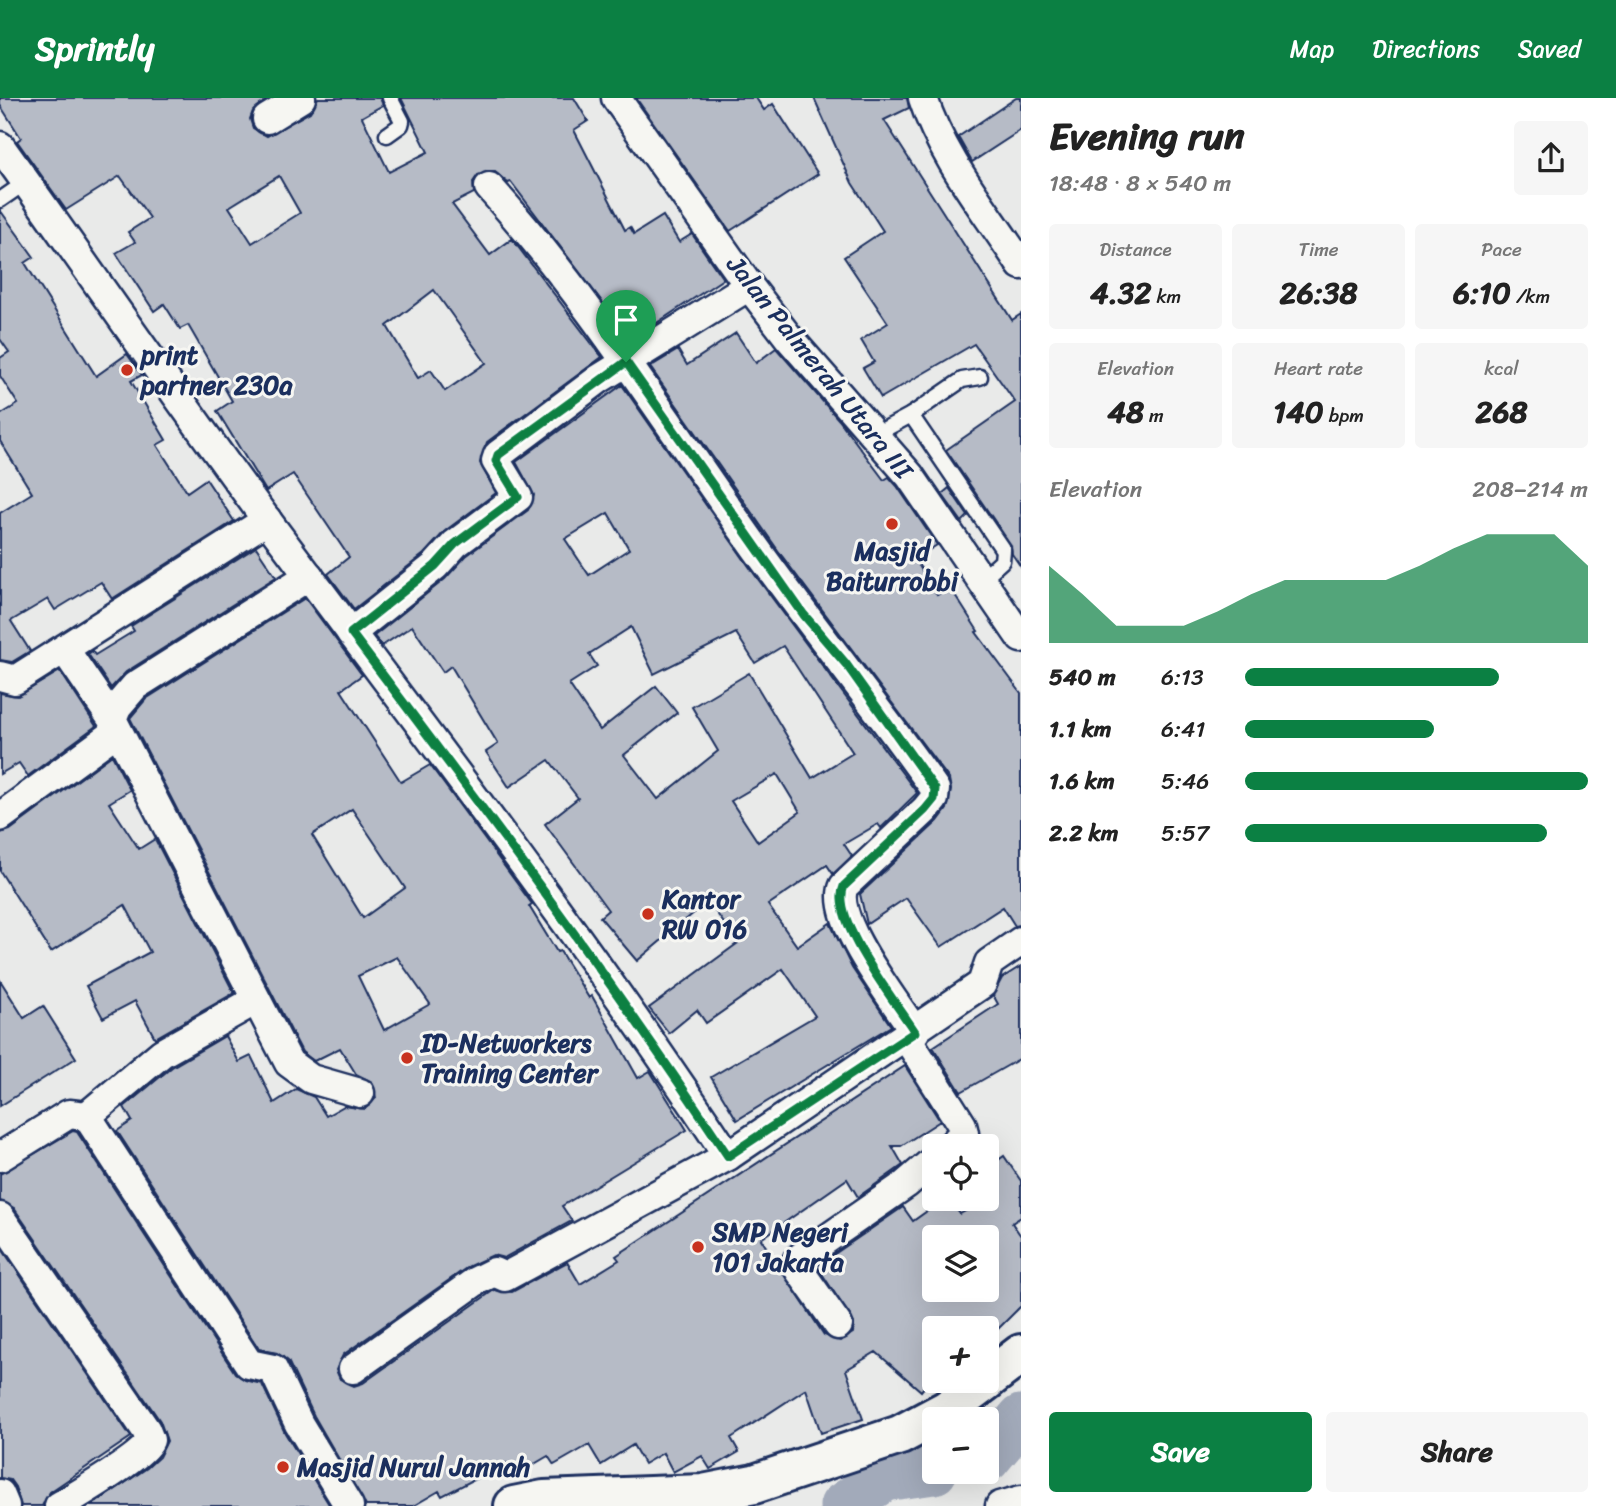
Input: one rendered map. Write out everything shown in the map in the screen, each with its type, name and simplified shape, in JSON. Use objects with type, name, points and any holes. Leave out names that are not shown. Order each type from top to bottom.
[{"type":"street","points":[[267,119],[301,98]]},
{"type":"street","name":"Jalan Palmerah Utara III","points":[[615,98],[748,286],[910,476],[981,580],[1012,605],[1021,638]]},
{"type":"street","points":[[923,98],[928,115],[957,166],[1021,265]]},
{"type":"street","points":[[0,146],[267,520],[528,868],[648,1036],[728,1156]]},
{"type":"street","points":[[489,187],[530,234],[626,362],[804,615],[868,694],[935,789],[934,799],[925,810],[844,886],[841,894],[846,924],[962,1125],[963,1134]]},
{"type":"street","points":[[351,633],[435,566],[455,544],[518,497],[496,461],[498,455],[626,362],[748,286]]},
{"type":"street","points":[[0,676],[15,680],[267,520]]},
{"type":"street","points":[[0,817],[114,726],[117,707],[135,686],[309,576]]},
{"type":"street","points":[[65,650],[114,726],[289,1063],[311,1079],[360,1093]]},
{"type":"street","points":[[353,1369],[476,1281],[494,1272],[505,1277],[728,1156],[911,1035],[982,984],[989,963],[1021,941]]},
{"type":"street","points":[[0,1157],[69,1114],[88,1116],[162,1053],[256,1000]]},
{"type":"street","points":[[88,1116],[249,1364],[273,1369],[299,1424],[349,1506]]},
{"type":"street","points":[[838,1325],[799,1270],[798,1259],[922,1170]]},
{"type":"street","points":[[0,1217],[146,1430],[150,1440],[146,1447],[126,1462],[59,1506]]},
{"type":"street","points":[[999,1371],[1021,1354]]},
{"type":"street","points":[[514,1506],[544,1500],[703,1494],[754,1484],[900,1435],[947,1410],[970,1393]]},
{"type":"street","points":[[0,1494],[5,1506]]},
{"type":"street","points":[[1000,1506],[1021,1500]]},
{"type":"lane","points":[[387,135],[401,125],[402,121],[390,98]]},
{"type":"lane","points":[[0,200],[26,182]]},
{"type":"lane","points":[[874,435],[911,415],[962,380],[981,377]]},
{"type":"lane","points":[[911,415],[1003,550],[1002,561],[981,580]]},
{"type":"building","points":[[0,98],[269,98],[253,111],[250,119],[253,128],[267,136],[310,112],[318,98],[380,98],[383,105],[362,117],[389,172],[428,152],[401,98],[574,98],[588,121],[574,130],[625,230],[630,227],[634,234],[663,216],[679,242],[692,234],[723,279],[631,340],[511,182],[508,183],[494,171],[478,175],[473,182],[474,193],[452,204],[490,255],[512,239],[602,357],[487,442],[480,463],[496,493],[445,531],[424,554],[354,609],[328,574],[349,557],[293,474],[266,491],[217,411],[232,401],[188,325],[180,329],[164,304],[154,311],[116,253],[135,242],[128,232],[150,218],[120,176],[66,210],[17,141],[21,138],[0,105]],"holes":[[[279,176],[300,213],[252,243],[229,207]],[[434,290],[486,363],[445,391],[431,370],[418,378],[387,326]]]},
{"type":"building","points":[[636,98],[756,98],[764,110],[773,104],[818,174],[730,231]]},
{"type":"building","points":[[814,98],[907,98],[909,108],[884,120],[1012,320],[1021,314],[1021,567],[1012,554],[1011,545],[946,450],[1015,402],[974,344],[881,398],[863,368],[874,362],[861,340],[888,323],[844,257],[883,231],[852,183]]},
{"type":"building","points":[[1016,98],[1021,98],[1021,130],[972,162],[958,137]]},
{"type":"building","points":[[0,210],[34,257],[25,263],[96,376],[127,354],[142,375],[131,381],[166,440],[157,445],[187,492],[206,479],[234,521],[112,599],[101,582],[55,610],[48,599],[11,621],[30,651],[12,662],[0,660],[0,513],[32,493],[0,441],[0,415],[18,404],[0,376],[0,358],[9,352],[0,339]]},
{"type":"building","points":[[736,333],[756,363],[776,348],[839,420],[884,480],[889,477],[897,486],[937,545],[915,559],[937,595],[950,587],[978,631],[976,632],[1021,693],[1021,925],[1015,926],[1003,907],[941,947],[906,898],[867,924],[860,894],[938,821],[947,809],[951,790],[949,779],[782,556],[650,367],[678,350],[687,365]]},
{"type":"building","points":[[622,385],[755,575],[917,793],[881,828],[878,824],[844,844],[852,856],[833,874],[827,865],[768,905],[797,946],[830,923],[852,968],[891,1026],[737,1120],[711,1077],[815,1016],[783,969],[706,1023],[697,1010],[669,1033],[649,1008],[738,943],[708,901],[637,961],[600,917],[608,910],[545,824],[578,798],[549,760],[509,787],[486,752],[498,744],[451,666],[443,672],[412,626],[382,646],[374,636],[445,579],[466,556],[528,510],[534,495],[516,462]],"holes":[[[608,513],[629,549],[589,575],[565,539]],[[631,627],[654,674],[736,633],[755,663],[783,646],[853,753],[812,778],[749,673],[692,707],[718,751],[658,799],[624,755],[677,713],[656,686],[600,730],[569,684],[597,666],[589,654]],[[777,774],[800,812],[758,842],[731,801]]]},
{"type":"building","points":[[949,488],[968,516],[962,522],[942,494]]},
{"type":"building","points":[[256,547],[276,577],[126,672],[111,688],[88,654],[92,651],[95,655],[134,631],[131,626]]},
{"type":"building","points":[[305,598],[362,675],[341,690],[401,782],[430,765],[532,904],[529,906],[557,952],[560,951],[589,998],[592,996],[638,1078],[650,1071],[687,1130],[562,1206],[572,1221],[504,1258],[493,1255],[469,1266],[343,1355],[336,1370],[340,1379],[354,1386],[363,1383],[494,1290],[512,1292],[567,1262],[580,1284],[619,1260],[616,1256],[905,1066],[940,1121],[901,1146],[892,1146],[903,1165],[858,1197],[847,1179],[761,1239],[824,1335],[840,1341],[853,1333],[854,1323],[817,1266],[903,1207],[913,1221],[927,1211],[958,1211],[960,1214],[965,1211],[999,1211],[999,1160],[1004,1156],[1021,1181],[1021,1217],[1012,1223],[1021,1236],[1021,1306],[999,1328],[999,1316],[922,1316],[921,1391],[876,1352],[846,1370],[863,1419],[821,1433],[806,1389],[731,1438],[739,1452],[710,1469],[702,1456],[673,1472],[663,1453],[644,1464],[633,1445],[601,1465],[589,1445],[554,1465],[548,1456],[514,1476],[506,1463],[442,1496],[439,1491],[413,1506],[366,1506],[314,1416],[288,1361],[277,1353],[259,1349],[117,1131],[132,1121],[124,1107],[172,1067],[225,1036],[239,1062],[251,1056],[274,1103],[296,1089],[314,1097],[326,1116],[344,1106],[365,1109],[376,1098],[372,1082],[356,1074],[340,1048],[314,1061],[302,1052],[130,718],[146,699]],"holes":[[[352,809],[405,888],[363,918],[312,835]],[[397,957],[430,1004],[384,1030],[358,976]]]},
{"type":"building","points":[[60,671],[96,726],[28,776],[19,763],[0,774],[0,693],[18,696]]},
{"type":"building","points":[[112,755],[130,790],[109,803],[139,849],[155,839],[234,993],[155,1038],[135,1001],[103,1018],[86,986],[150,952],[125,905],[51,952],[0,871],[0,833],[10,830]]},
{"type":"building","points":[[1021,966],[1021,1058],[961,1092],[933,1047],[998,1004],[993,995],[1002,978]]},
{"type":"building","points":[[0,980],[24,1018],[43,1006],[76,1058],[0,1106]]},
{"type":"building","points":[[73,1131],[77,1132],[235,1373],[245,1380],[262,1384],[285,1433],[330,1506],[91,1506],[147,1468],[159,1457],[167,1441],[160,1421],[14,1208],[0,1201],[0,1174]]},
{"type":"building","points":[[0,1246],[131,1437],[50,1492],[42,1506],[21,1506],[10,1480],[0,1478]]},
{"type":"waterway","points":[[999,1445],[1021,1418]]},
{"type":"waterway","points":[[843,1506],[884,1478],[922,1473]]},
{"type":"place","name":"print partner 230a","points":[[127,370]]},
{"type":"place","name":"Masjid Baiturrobbi","points":[[892,524]]},
{"type":"place","name":"Kantor RW 016","points":[[648,914]]},
{"type":"place","name":"ID-Networkers Training Center","points":[[407,1058]]},
{"type":"place","name":"SMP Negeri 101 Jakarta","points":[[698,1247]]},
{"type":"place","name":"Masjid Nurul Jannah","points":[[283,1467]]},
{"type":"route","points":[[626,362],[804,615],[846,664],[875,704],[935,789],[936,795],[925,810],[844,886],[841,894],[846,924],[915,1032],[728,1156],[648,1036],[528,868],[351,633],[435,566],[455,544],[518,497],[496,461],[498,455],[626,362]]}]
